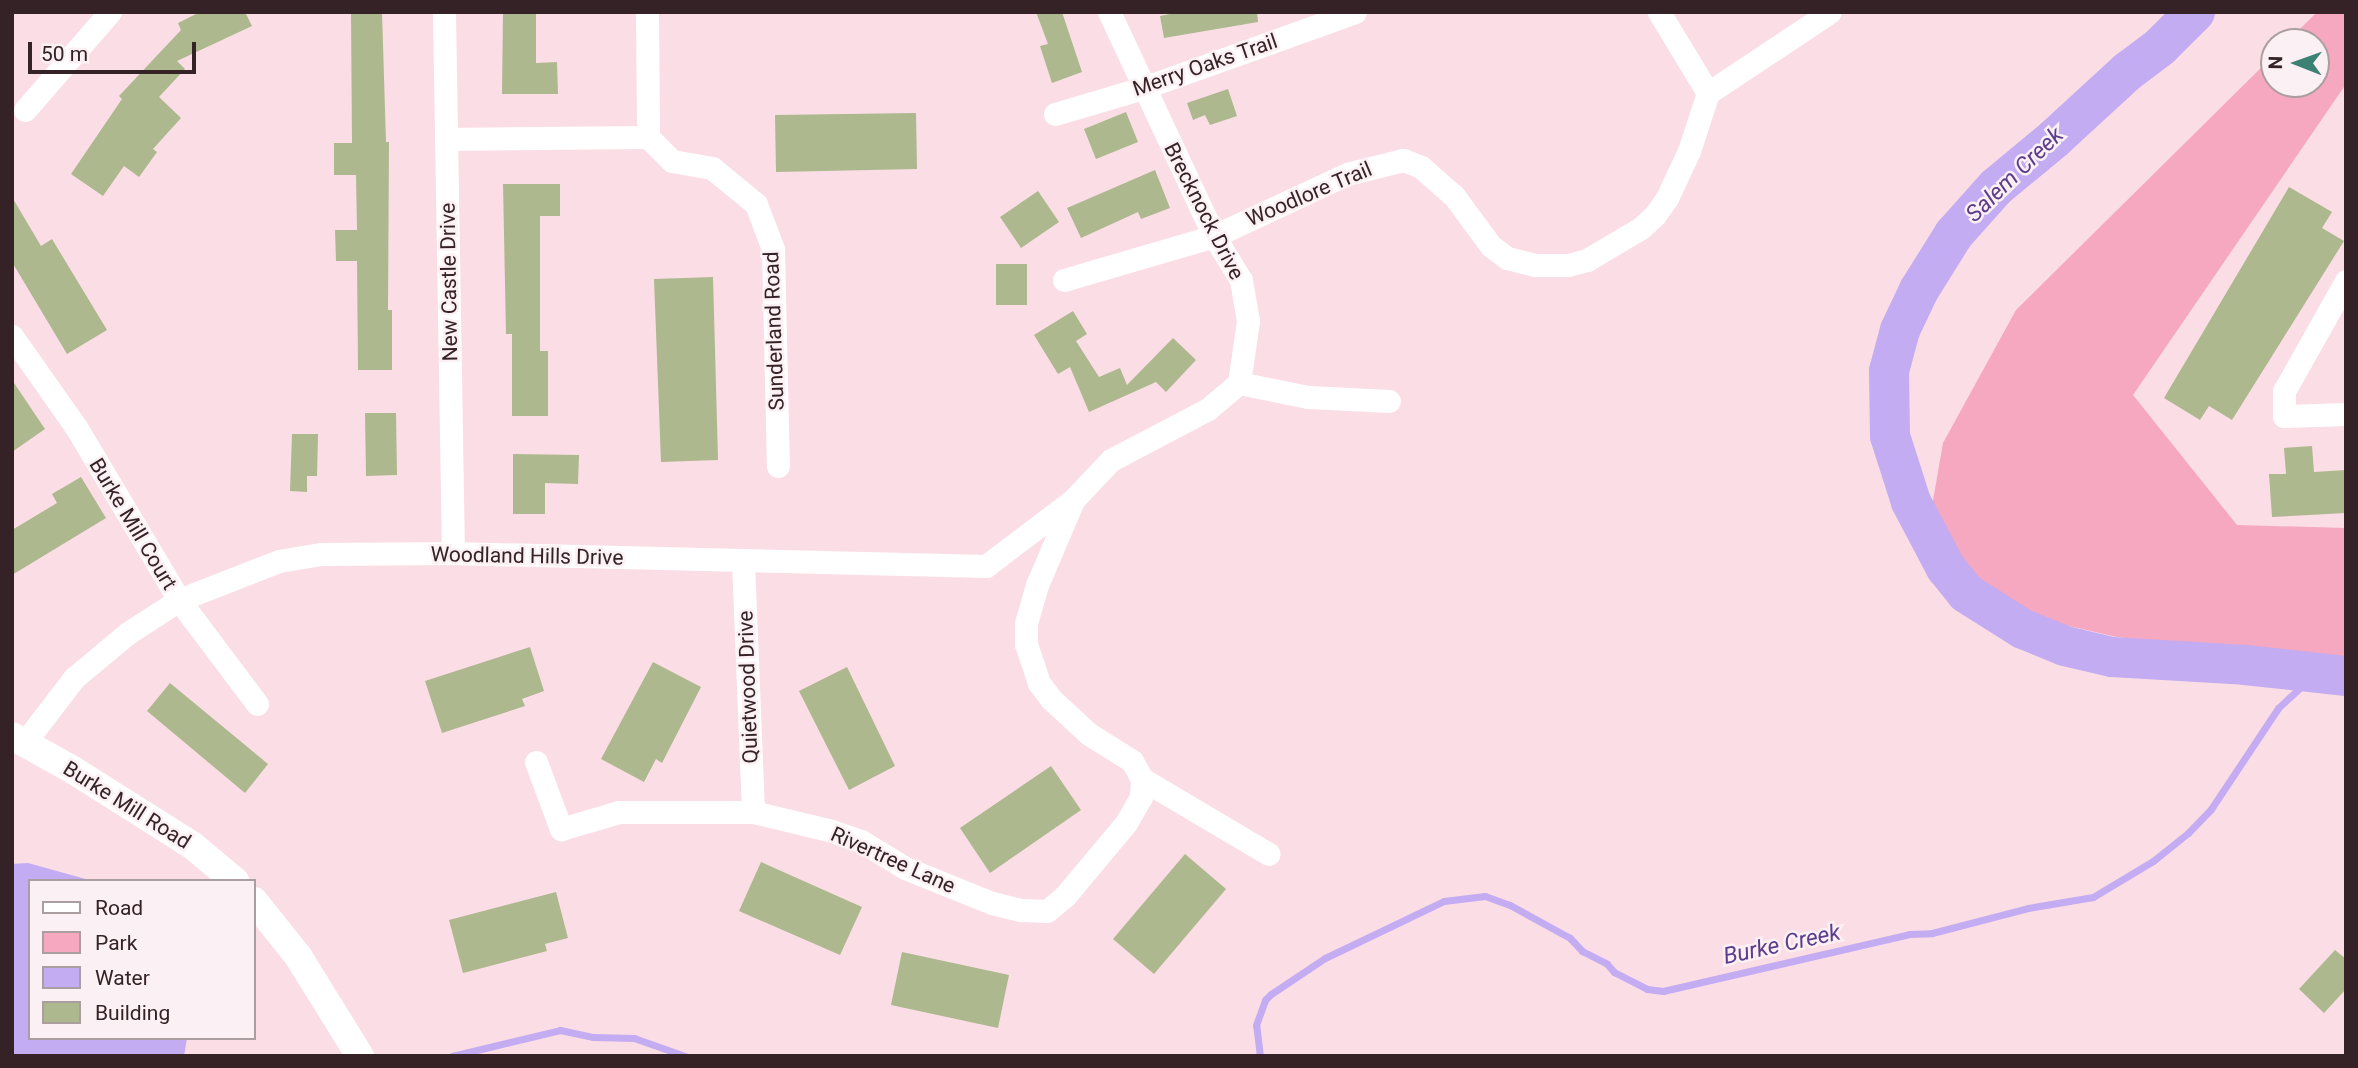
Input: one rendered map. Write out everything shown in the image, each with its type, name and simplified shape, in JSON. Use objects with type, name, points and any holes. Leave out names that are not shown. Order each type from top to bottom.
[{"type":"street","points":[[25,110],[110,12]]},
{"type":"street","name":"New Castle Drive","points":[[444,12],[453,553]]},
{"type":"street","points":[[446,138],[648,137],[647,12]]},
{"type":"street","name":"Brecknock Drive","points":[[1109,12],[1214,236],[1241,280],[1248,321],[1239,383]]},
{"type":"street","name":"Merry Oaks Trail","points":[[1055,114],[1143,88],[1354,12]]},
{"type":"street","points":[[1658,12],[1708,93],[1830,12]]},
{"type":"street","name":"Woodlore Trail","points":[[1064,280],[1214,236],[1347,174],[1403,160],[1421,167],[1454,196],[1491,246],[1507,258],[1536,265],[1567,265],[1587,260],[1641,228],[1667,198],[1689,151],[1708,93]]},
{"type":"street","name":"Sunderland Road","points":[[648,137],[672,162],[712,168],[756,204],[760,214],[773,249],[778,466]]},
{"type":"street","points":[[2346,281],[2284,391],[2284,416],[2346,414]]},
{"type":"street","name":"Burke Mill Court","points":[[13,339],[76,427],[179,600],[257,704]]},
{"type":"street","points":[[1269,854],[1142,779],[1132,761],[1089,734],[1051,699],[1031,665],[1026,644],[1026,624],[1037,585],[1073,500],[1111,460],[1208,409],[1239,383],[1308,397],[1389,401]]},
{"type":"street","name":"Woodland Hills Drive","points":[[19,739],[74,678],[128,633],[179,600],[290,559],[321,554],[453,553],[986,566],[1073,500]]},
{"type":"street","name":"Quietwood Drive","points":[[743,562],[752,812]]},
{"type":"street","name":"Burke Mill Road","points":[[19,739],[193,846],[233,879]]},
{"type":"street","name":"Rivertree Lane","points":[[536,762],[561,829],[619,812],[752,812],[832,831],[861,841],[905,868],[992,904],[1021,910],[1046,911],[1065,896],[1126,823],[1141,797],[1142,779]]},
{"type":"street","points":[[256,904],[298,956],[359,1056]]},
{"type":"green space","points":[[2317,12],[2346,12],[2346,84],[2133,395],[2237,525],[2346,528],[2346,663],[2117,637],[2025,616],[1966,574],[1932,506],[1943,443],[2016,310],[2260,69],[2260,98],[2330,98],[2330,28],[2301,28]]},
{"type":"water","points":[[28,863],[86,879],[28,879],[28,1040],[187,1040],[184,1056],[12,1056],[12,864]]},
{"type":"building","points":[[200,12],[245,12],[252,26],[177,61],[185,69],[159,97],[181,118],[153,149],[157,152],[139,177],[124,166],[103,196],[71,174],[122,99],[119,96],[181,30],[178,23]]},
{"type":"building","points":[[351,12],[382,12],[386,142],[389,142],[388,310],[392,310],[392,370],[358,370],[357,261],[336,261],[335,230],[357,230],[356,175],[334,175],[334,143],[352,143]]},
{"type":"building","points":[[503,12],[536,12],[536,63],[557,62],[558,94],[502,94]]},
{"type":"building","points":[[1036,12],[1062,12],[1082,72],[1052,83],[1040,46],[1048,44]]},
{"type":"building","points":[[1180,12],[1257,12],[1258,22],[1164,38],[1160,16]]},
{"type":"building","points":[[1228,89],[1237,116],[1210,125],[1205,115],[1193,120],[1187,103]]},
{"type":"building","points":[[1126,112],[1138,142],[1096,159],[1084,129]]},
{"type":"building","points":[[916,113],[917,169],[776,172],[775,115]]},
{"type":"building","points":[[1155,170],[1170,208],[1141,219],[1138,212],[1081,238],[1067,208]]},
{"type":"building","points":[[503,184],[560,184],[560,216],[540,216],[540,351],[548,351],[548,416],[512,416],[512,334],[506,334]]},
{"type":"building","points":[[2289,187],[2332,212],[2322,228],[2344,241],[2232,420],[2209,406],[2200,420],[2164,398]]},
{"type":"building","points":[[1038,191],[1059,222],[1021,248],[1000,217]]},
{"type":"building","points":[[12,197],[41,246],[52,239],[107,330],[67,354],[12,262]]},
{"type":"building","points":[[996,264],[1027,264],[1027,305],[996,305]]},
{"type":"building","points":[[713,277],[718,460],[661,462],[654,279]]},
{"type":"building","points":[[1073,311],[1087,334],[1076,341],[1099,377],[1120,368],[1127,385],[1173,338],[1196,360],[1166,392],[1156,382],[1089,412],[1070,367],[1058,374],[1034,335]]},
{"type":"building","points":[[12,380],[45,429],[12,452]]},
{"type":"building","points":[[365,413],[396,413],[397,475],[366,476]]},
{"type":"building","points":[[292,434],[318,434],[317,476],[307,476],[307,492],[290,491]]},
{"type":"building","points":[[2312,446],[2314,472],[2346,470],[2346,513],[2272,517],[2269,474],[2286,474],[2284,448]]},
{"type":"building","points":[[513,454],[579,455],[578,484],[545,483],[545,514],[513,514]]},
{"type":"building","points":[[81,477],[106,518],[12,575],[12,530],[57,503],[52,494]]},
{"type":"building","points":[[530,647],[544,691],[522,699],[525,706],[442,733],[425,681]]},
{"type":"building","points":[[653,662],[701,687],[662,763],[656,759],[644,782],[601,759]]},
{"type":"building","points":[[847,667],[895,766],[849,790],[799,691]]},
{"type":"building","points":[[170,683],[268,764],[245,793],[147,711]]},
{"type":"building","points":[[1051,766],[1081,810],[990,873],[960,828]]},
{"type":"building","points":[[1185,854],[1226,889],[1154,974],[1113,939]]},
{"type":"building","points":[[761,862],[862,907],[840,955],[739,911]]},
{"type":"building","points":[[556,892],[568,938],[545,944],[547,951],[463,973],[449,920]]},
{"type":"building","points":[[2335,950],[2346,959],[2346,989],[2324,1013],[2299,989]]},
{"type":"building","points":[[902,952],[1009,975],[998,1028],[891,1005]]},
{"type":"waterway","name":"Salem Creek","points":[[2195,12],[2160,47],[2129,70],[2054,139],[1996,187],[1954,234],[1919,290],[1900,330],[1889,371],[1890,436],[1911,502],[1946,568],[1966,593],[2023,629],[2065,646],[2112,657],[2245,665],[2346,676]]},
{"type":"waterway","name":"Burke Creek","points":[[1260,1056],[1256,1025],[1265,1000],[1271,994],[1325,958],[1444,901],[1485,896],[1510,905],[1570,938],[1582,951],[1607,964],[1614,972],[1647,989],[1663,991],[1909,934],[1932,933],[2028,908],[2093,897],[2153,861],[2188,833],[2211,809],[2278,708],[2315,674]]},
{"type":"waterway","name":"Burke Creek","points":[[452,1056],[560,1030],[593,1037],[634,1038],[685,1056]]}]
